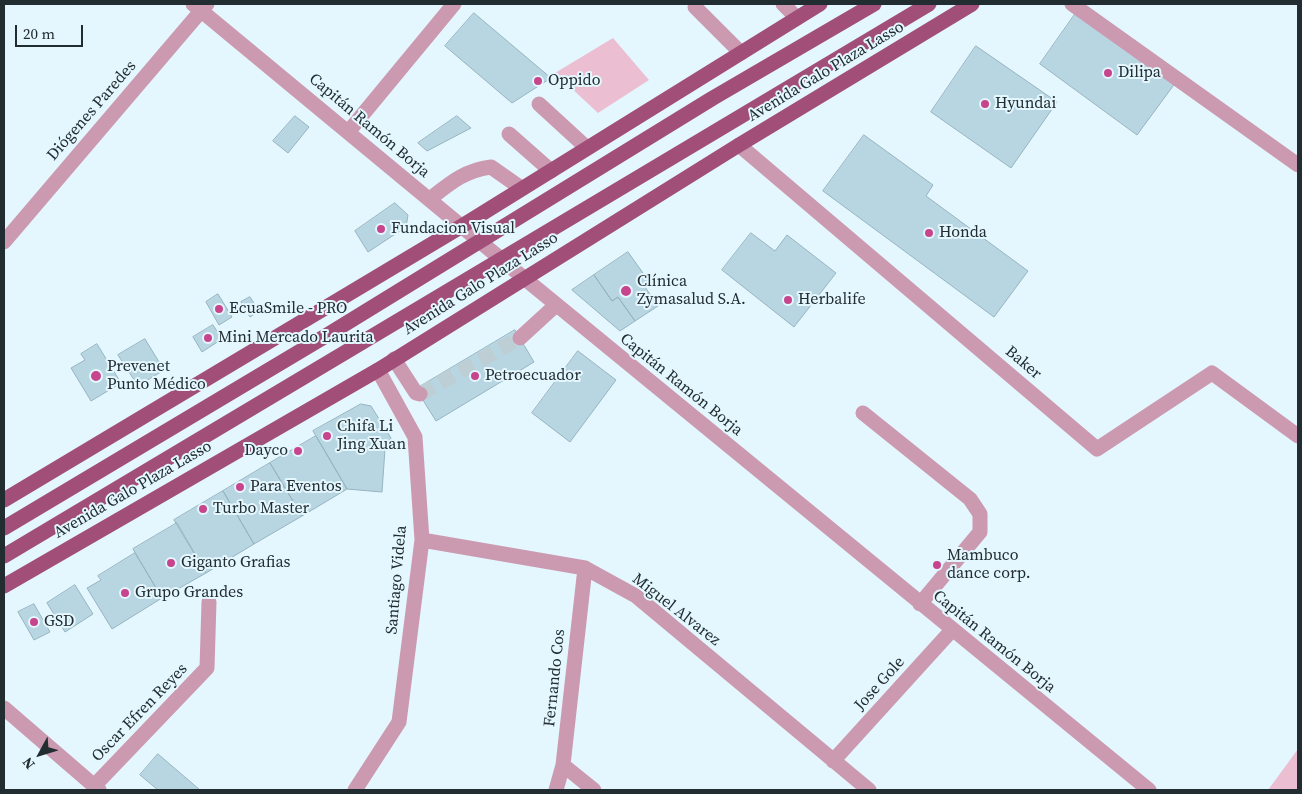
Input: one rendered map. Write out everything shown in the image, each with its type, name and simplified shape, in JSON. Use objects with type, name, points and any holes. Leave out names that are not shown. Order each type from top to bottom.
[{"type":"main road","points":[[4,500],[462,226],[820,4]]},
{"type":"main road","name":"Avenida Galo Plaza Lasso","points":[[4,528],[324,337],[713,98],[874,4]]},
{"type":"main road","name":"Avenida Galo Plaza Lasso","points":[[4,556],[500,258],[929,4]]},
{"type":"main road","name":"Avenida Galo Plaza Lasso","points":[[4,586],[378,370],[739,145],[972,4]]},
{"type":"street","points":[[348,131],[454,4]]},
{"type":"street","points":[[783,4],[797,18]]},
{"type":"street","points":[[1072,4],[1298,165]]},
{"type":"street","name":"Capitán Ramón Borja","points":[[200,6],[479,241],[1149,790]]},
{"type":"street","name":"Diógenes Paredes","points":[[4,242],[200,6]]},
{"type":"street","points":[[695,7],[741,53]]},
{"type":"street","points":[[539,104],[587,148]]},
{"type":"street","points":[[510,134],[551,170]]},
{"type":"street","name":"Baker","points":[[739,145],[1097,448],[1212,373],[1298,436]]},
{"type":"street","points":[[430,199],[459,176],[475,168],[491,167],[521,188]]},
{"type":"street","points":[[520,338],[556,304]]},
{"type":"street","points":[[394,359],[404,377],[416,393],[420,394]]},
{"type":"street","name":"Santiago Videla","points":[[356,790],[399,722],[422,540],[415,437],[378,370]]},
{"type":"street","points":[[863,413],[970,499],[980,514],[980,532],[920,604]]},
{"type":"street","name":"Miguel Alvarez","points":[[422,540],[585,568],[636,596],[869,790]]},
{"type":"street","name":"Fernando Cos","points":[[556,790],[563,765],[585,568]]},
{"type":"street","name":"Oscar Efren Reyes","points":[[96,788],[207,668],[209,602]]},
{"type":"street","name":"Jose Gole","points":[[833,761],[952,630]]},
{"type":"street","points":[[4,708],[96,788]]},
{"type":"street","points":[[563,765],[594,790]]},
{"type":"shaded area","points":[[613,38],[649,80],[598,113],[555,73]]},
{"type":"shaded area","points":[[1298,749],[1298,790],[1268,790]]},
{"type":"building","name":"Dilipa","points":[[1078,10],[1176,82],[1137,135],[1040,64]]},
{"type":"building","points":[[474,13],[551,78],[512,103],[445,46]]},
{"type":"building","points":[[976,46],[1057,102],[1011,168],[931,112]]},
{"type":"building","points":[[295,116],[309,127],[288,153],[273,141]]},
{"type":"building","points":[[457,116],[471,128],[427,151],[418,143]]},
{"type":"building","name":"Honda","points":[[864,135],[933,185],[926,196],[1028,271],[994,317],[823,191]]},
{"type":"building","name":"Fundacion Visual","points":[[395,203],[408,215],[406,227],[368,252],[355,231]]},
{"type":"building","name":"Herbalife","points":[[751,233],[775,251],[787,235],[836,273],[794,327],[722,270]]},
{"type":"building","name":"Clínica Zymasalud S.A.","points":[[628,252],[648,280],[643,284],[658,306],[635,321],[618,297],[612,301],[594,275]]},
{"type":"building","points":[[594,275],[612,301],[618,297],[635,321],[620,331],[572,290]]},
{"type":"building","name":"EcuaSmile - PRO","points":[[218,294],[232,317],[219,325],[206,302]]},
{"type":"building","points":[[250,297],[259,311],[250,317],[241,302]]},
{"type":"building","name":"Mini Mercado Laurita","points":[[213,325],[222,339],[202,352],[193,337]]},
{"type":"building","name":"Petroecuador","points":[[515,330],[534,362],[436,421],[416,389]]},
{"type":"building","points":[[145,339],[164,370],[138,386],[118,355]]},
{"type":"building","name":"Prevenet Punto Médico","points":[[97,344],[121,383],[91,401],[71,368],[85,360],[81,354]]},
{"type":"building","points":[[578,351],[616,380],[570,442],[532,413]]},
{"type":"building","points":[[361,404],[371,406],[391,438],[385,449],[382,492],[347,489],[313,431]]},
{"type":"building","points":[[316,436],[347,489],[302,516],[270,463]]},
{"type":"building","points":[[270,463],[302,516],[254,544],[223,491]]},
{"type":"building","points":[[223,491],[254,544],[206,573],[174,520]]},
{"type":"building","name":"Giganto Grafias","points":[[177,523],[206,573],[162,598],[133,549]]},
{"type":"building","name":"Grupo Grandes","points":[[135,553],[162,598],[112,629],[87,588],[101,580],[98,576]]},
{"type":"building","points":[[75,585],[93,614],[65,632],[47,603]]},
{"type":"building","name":"GSD","points":[[34,604],[50,632],[34,640],[18,612]]},
{"type":"building","points":[[158,754],[200,790],[158,790],[140,775]]},
{"type":"tunnel","points":[[420,394],[520,338]]},
{"type":"place","name":"Dilipa","points":[[1108,73]]},
{"type":"place","name":"Oppido","points":[[538,81]]},
{"type":"place","name":"Hyundai","points":[[985,104]]},
{"type":"place","name":"Fundacion Visual","points":[[381,229]]},
{"type":"place","name":"Honda","points":[[929,233]]},
{"type":"place","name":"Clínica Zymasalud S.A.","points":[[626,291]]},
{"type":"place","name":"Herbalife","points":[[788,300]]},
{"type":"place","name":"EcuaSmile - PRO","points":[[219,309]]},
{"type":"place","name":"Mini Mercado Laurita","points":[[208,338]]},
{"type":"place","name":"Prevenet Punto Médico","points":[[96,376]]},
{"type":"place","name":"Petroecuador","points":[[475,376]]},
{"type":"place","name":"Chifa Li Jing Xuan","points":[[327,436]]},
{"type":"place","name":"Dayco","points":[[298,451]]},
{"type":"place","name":"Para Eventos","points":[[240,487]]},
{"type":"place","name":"Turbo Master","points":[[203,509]]},
{"type":"place","name":"Giganto Grafias","points":[[171,563]]},
{"type":"place","name":"Mambuco dance corp.","points":[[937,565]]},
{"type":"place","name":"Grupo Grandes","points":[[125,593]]},
{"type":"place","name":"GSD","points":[[34,622]]}]
